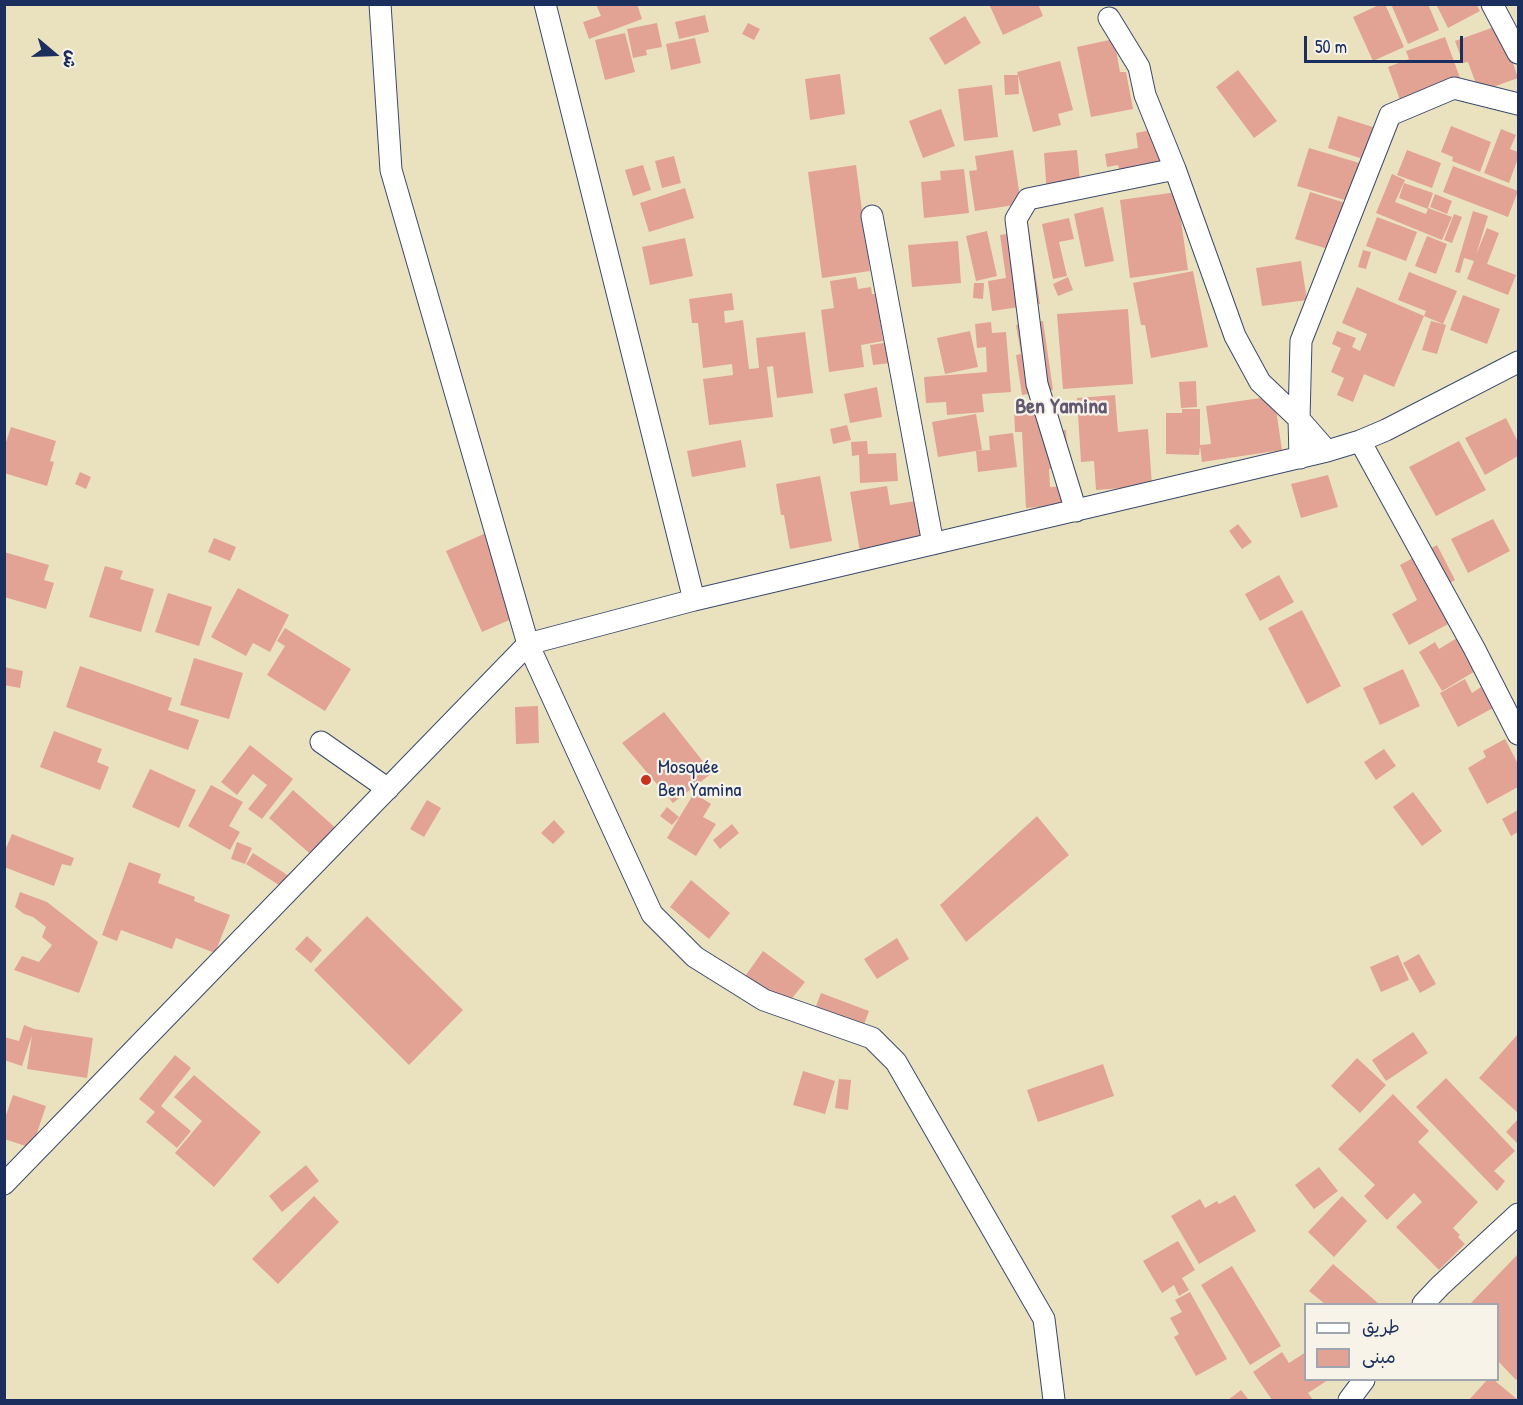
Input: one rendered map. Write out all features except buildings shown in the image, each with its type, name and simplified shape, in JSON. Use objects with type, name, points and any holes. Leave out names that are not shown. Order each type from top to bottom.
[{"type":"street","points":[[380,4],[391,170],[528,644],[652,914],[695,957],[764,1000],[872,1038],[896,1062],[1044,1319],[1054,1401]]},
{"type":"street","points":[[545,4],[694,600]]},
{"type":"street","points":[[1492,4],[1518,53]]},
{"type":"street","points":[[1109,18],[1139,67],[1145,95],[1175,169],[1235,336],[1260,382],[1299,420],[1327,452]]},
{"type":"street","points":[[1300,458],[1301,341],[1390,115],[1454,88],[1518,104]]},
{"type":"street","points":[[1076,511],[1037,384],[1016,219],[1028,199],[1175,169]]},
{"type":"street","points":[[872,216],[933,544]]},
{"type":"street","points":[[4,1184],[528,644],[694,600],[1327,452],[1360,441],[1518,362]]},
{"type":"street","points":[[1360,441],[1474,648],[1518,734]]},
{"type":"street","points":[[321,742],[388,789]]},
{"type":"street","points":[[1425,1303],[1518,1214]]},
{"type":"street","points":[[1349,1401],[1363,1381]]},
{"type":"place","name":"Mosquée Ben Yamina","points":[[646,780]]},
{"type":"district","name":"Ben Yamina","points":[[1061,407]]}]
